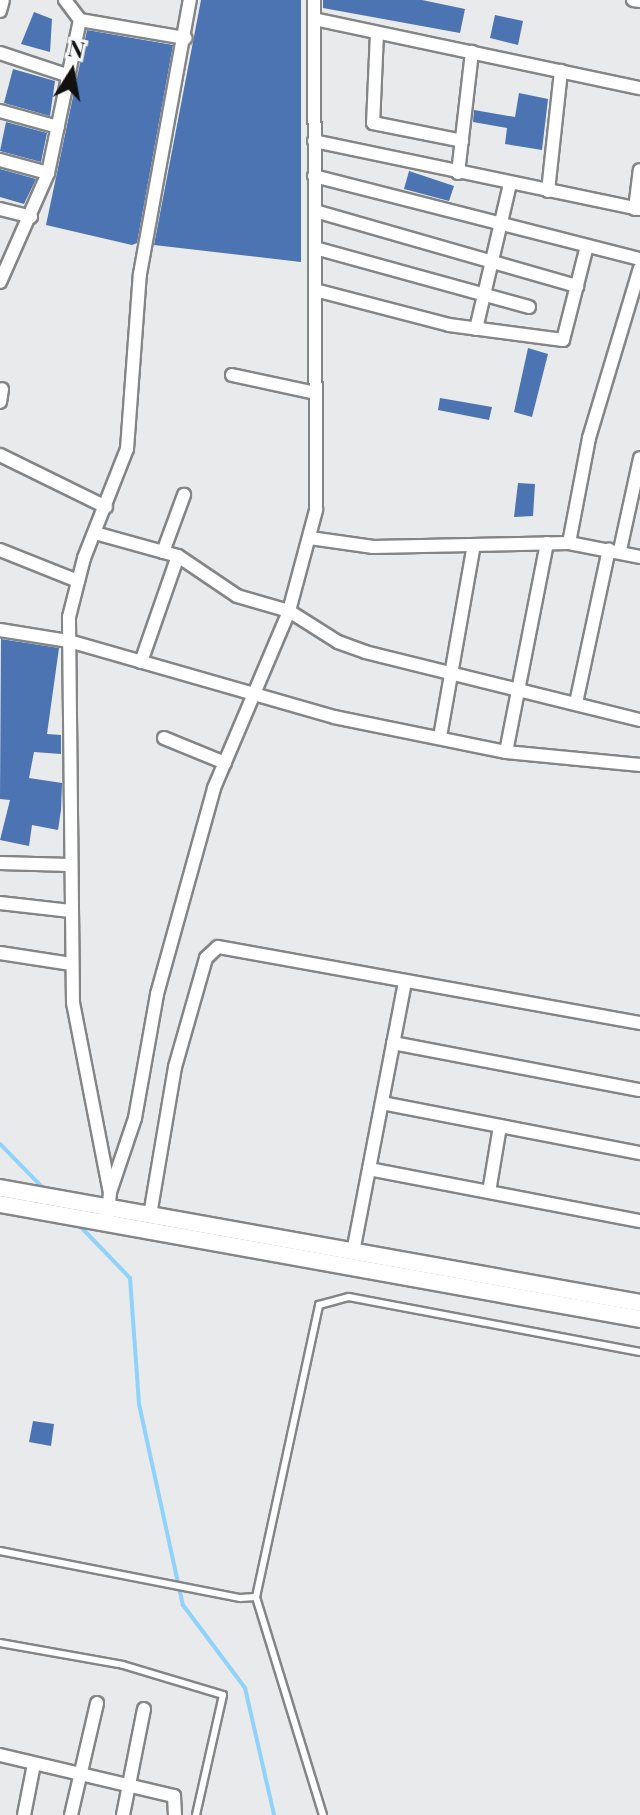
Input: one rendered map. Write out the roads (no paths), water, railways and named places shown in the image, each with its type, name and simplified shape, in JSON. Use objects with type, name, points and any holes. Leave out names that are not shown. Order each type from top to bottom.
[{"type":"street","points":[[0,11],[3,0]]},
{"type":"street","points":[[65,0],[80,20],[185,38]]},
{"type":"street","points":[[105,1210],[81,1059],[71,964],[69,641],[78,581],[127,449],[140,274],[190,0]]},
{"type":"street","points":[[105,1210],[135,1118],[157,994],[225,763],[289,611],[316,510],[314,0]]},
{"type":"street","points":[[633,0],[640,1]]},
{"type":"street","points":[[314,19],[640,88]]},
{"type":"street","points":[[0,282],[15,259],[48,173],[80,20]]},
{"type":"street","points":[[377,33],[373,123],[462,141]]},
{"type":"street","points":[[458,173],[472,52]]},
{"type":"street","points":[[0,53],[69,76]]},
{"type":"street","points":[[548,191],[561,71]]},
{"type":"street","points":[[0,111],[58,127]]},
{"type":"street","points":[[314,141],[638,209],[640,170]]},
{"type":"street","points":[[0,160],[48,173]]},
{"type":"street","points":[[314,176],[640,259]]},
{"type":"street","points":[[476,329],[510,184]]},
{"type":"street","points":[[0,209],[31,217]]},
{"type":"street","points":[[315,211],[577,286]]},
{"type":"street","points":[[315,290],[476,329],[563,340],[587,246]]},
{"type":"street","points":[[315,248],[529,307]]},
{"type":"street","points":[[0,255],[15,259]]},
{"type":"street","points":[[569,543],[589,438],[640,268]]},
{"type":"street","points":[[232,375],[315,393]]},
{"type":"street","points":[[0,455],[106,507]]},
{"type":"street","points":[[576,703],[640,458]]},
{"type":"street","points":[[163,552],[184,495]]},
{"type":"street","points":[[95,533],[178,556],[237,596],[289,611],[338,642],[451,673],[640,718]]},
{"type":"street","points":[[310,538],[373,547],[569,543],[640,557]]},
{"type":"street","points":[[506,752],[547,543]]},
{"type":"street","points":[[440,737],[474,545]]},
{"type":"street","points":[[0,550],[78,581]]},
{"type":"street","points":[[141,662],[178,556]]},
{"type":"street","points":[[0,630],[69,641],[254,696],[506,752],[640,765]]},
{"type":"street","points":[[164,738],[225,763]]},
{"type":"street","points":[[0,863],[70,865]]},
{"type":"street","points":[[0,903],[71,911]]},
{"type":"street","points":[[150,1215],[175,1067],[211,950],[240,949],[640,1023]]},
{"type":"street","points":[[0,953],[71,964]]},
{"type":"street","points":[[353,1252],[405,981]]},
{"type":"street","points":[[393,1043],[640,1090]]},
{"type":"street","points":[[382,1103],[640,1153]]},
{"type":"street","points":[[489,1192],[500,1126]]},
{"type":"street","points":[[369,1169],[640,1221]]},
{"type":"street","points":[[0,1188],[42,1203]]},
{"type":"street","points":[[0,1204],[42,1203],[150,1215],[640,1303]]},
{"type":"street","points":[[105,1210],[640,1319]]},
{"type":"street","points":[[71,1815],[97,1703]]},
{"type":"street","points":[[123,1815],[144,1709]]},
{"type":"street","points":[[0,1755],[174,1796],[175,1815]]},
{"type":"street","points":[[24,1815],[34,1764]]},
{"type":"lane","points":[[323,1815],[256,1597],[319,1305],[349,1297],[640,1352]]},
{"type":"lane","points":[[0,1551],[175,1586],[256,1597]]},
{"type":"lane","points":[[0,1643],[123,1665],[223,1695],[196,1815]]},
{"type":"waterway","points":[[0,1144],[46,1191]]},
{"type":"waterway","points":[[77,1223],[130,1278],[139,1404],[183,1605],[245,1688],[274,1815]]}]
